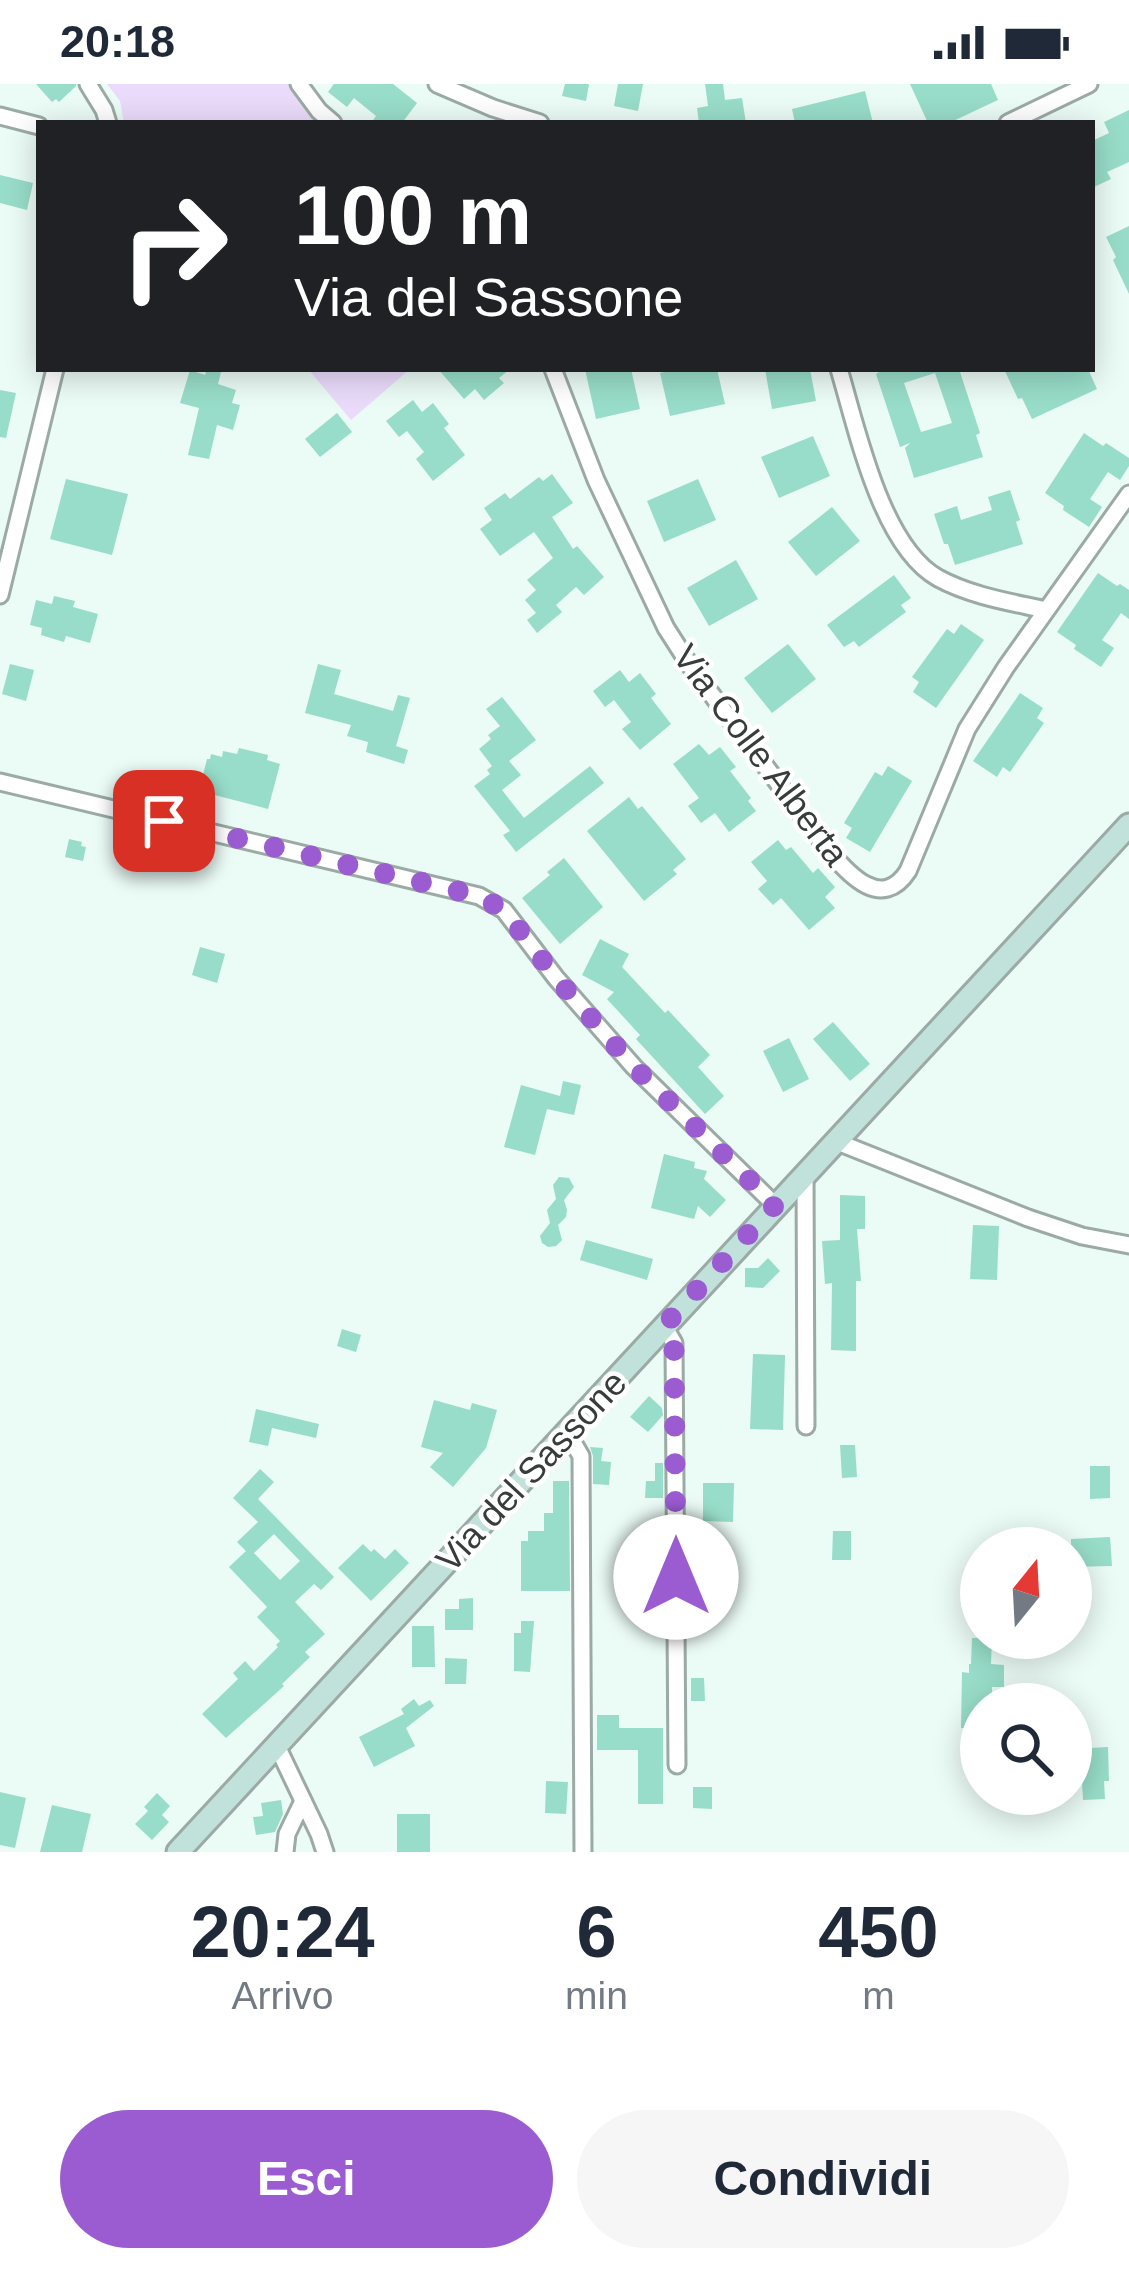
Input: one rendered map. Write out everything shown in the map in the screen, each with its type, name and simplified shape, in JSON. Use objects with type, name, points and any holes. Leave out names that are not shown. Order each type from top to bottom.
[{"type":"main road","name":"Via del Sassone","points":[[178,1852],[195,1843],[277,1746],[1129,825]]},
{"type":"street","points":[[88,84],[107,120]]},
{"type":"street","points":[[299,84],[330,120]]},
{"type":"street","points":[[437,84],[531,120]]},
{"type":"street","points":[[1014,120],[1089,84]]},
{"type":"street","points":[[0,116],[36,125]]},
{"type":"street","points":[[0,595],[54,372]]},
{"type":"street","name":"Via Colle Alberta","points":[[554,372],[596,480],[666,628],[829,850],[862,883],[887,889],[905,875],[967,729],[1046,610]]},
{"type":"street","points":[[839,372],[895,532],[912,557],[954,585],[1046,610],[1129,494]]},
{"type":"street","points":[[0,782],[493,902],[634,1067],[775,1205]]},
{"type":"street","points":[[835,1141],[1028,1218],[1129,1245]]},
{"type":"street","points":[[805,1172],[806,1426]]},
{"type":"street","points":[[664,1326],[674,1343],[676,1765]]},
{"type":"street","points":[[567,1432],[580,1456],[583,1852]]},
{"type":"street","points":[[277,1746],[325,1852]]},
{"type":"street","points":[[284,1852],[303,1801]]},
{"type":"shaded area","points":[[107,84],[291,84],[316,120],[123,120],[120,101]]},
{"type":"shaded area","points":[[311,372],[407,372],[351,420]]},
{"type":"building","points":[[36,84],[76,86],[59,102],[52,102]]},
{"type":"building","points":[[334,84],[393,84],[417,103],[404,120],[373,120],[376,116],[354,98],[347,107],[328,92]]},
{"type":"building","points":[[565,84],[589,84],[586,101],[562,96]]},
{"type":"building","points":[[618,84],[643,84],[638,111],[614,106]]},
{"type":"building","points":[[705,84],[723,84],[725,100],[742,98],[746,120],[699,120],[697,108],[708,106]]},
{"type":"building","points":[[910,84],[991,84],[998,100],[955,120],[927,120]]},
{"type":"building","points":[[865,91],[872,120],[794,120],[792,109]]},
{"type":"building","points":[[1129,110],[1129,162],[1107,172],[1111,179],[1095,187],[1095,140],[1109,133],[1104,122]]},
{"type":"building","points":[[0,175],[33,183],[27,210],[0,203]]},
{"type":"building","points":[[1129,226],[1129,294],[1106,237]]},
{"type":"building","points":[[189,372],[221,372],[218,384],[236,390],[232,403],[240,405],[233,430],[217,425],[209,459],[188,455],[199,408],[180,403]]},
{"type":"building","points":[[441,372],[506,372],[499,378],[504,383],[484,400],[475,389],[464,399]]},
{"type":"building","points":[[586,372],[632,372],[640,409],[596,419]]},
{"type":"building","points":[[718,372],[725,404],[670,416],[660,373]]},
{"type":"building","points":[[766,372],[811,372],[816,401],[772,409]]},
{"type":"building","points":[[960,372],[983,457],[914,478],[905,448],[910,443],[900,447],[876,374]],"holes":[[[935,373],[952,423],[921,432],[904,383]]]},
{"type":"building","points":[[1005,372],[1089,372],[1097,389],[1032,419],[1022,398],[1018,399]]},
{"type":"building","points":[[0,390],[16,393],[6,438],[0,437]]},
{"type":"building","points":[[413,400],[422,412],[433,403],[449,424],[444,428],[465,455],[433,481],[416,459],[424,452],[407,431],[399,437],[386,421]]},
{"type":"building","points":[[337,413],[352,432],[320,457],[305,439]]},
{"type":"building","points":[[1084,433],[1129,458],[1120,480],[1108,472],[1090,499],[1102,507],[1089,527],[1045,493]]},
{"type":"building","points":[[813,436],[830,476],[779,498],[761,457]]},
{"type":"building","points":[[552,474],[573,503],[552,517],[573,549],[577,546],[604,577],[584,595],[576,587],[556,605],[562,612],[537,633],[527,620],[536,613],[525,600],[536,590],[527,580],[553,558],[534,532],[500,556],[480,529],[492,520],[484,508],[505,493],[510,499],[539,477],[543,481]]},
{"type":"building","points":[[66,479],[128,494],[112,555],[50,539]]},
{"type":"building","points":[[698,479],[716,520],[664,542],[647,501]]},
{"type":"building","points":[[1010,490],[1023,544],[955,565],[934,514],[957,506],[961,520],[992,510],[988,497]]},
{"type":"building","points":[[832,507],[860,541],[816,576],[788,542]]},
{"type":"building","points":[[736,560],[758,599],[709,626],[687,588]]},
{"type":"building","points":[[1098,573],[1129,590],[1129,619],[1121,613],[1102,640],[1114,648],[1101,667],[1057,632]]},
{"type":"building","points":[[894,575],[911,598],[901,605],[906,612],[859,647],[854,641],[844,647],[827,625]]},
{"type":"building","points":[[54,596],[98,614],[90,643],[66,636],[64,642],[41,635],[42,628],[30,625],[36,600],[52,604]]},
{"type":"building","points":[[961,624],[984,640],[936,708],[913,692],[919,682],[912,677],[947,629],[954,634]]},
{"type":"building","points":[[788,644],[816,679],[772,713],[744,678]]},
{"type":"building","points":[[10,664],[34,670],[26,701],[2,694]]},
{"type":"building","points":[[318,664],[341,670],[334,694],[393,711],[398,695],[410,698],[396,746],[408,750],[404,764],[366,752],[368,742],[347,736],[351,725],[305,713]]},
{"type":"building","points":[[620,670],[629,682],[640,673],[671,724],[640,750],[622,729],[631,722],[614,700],[605,707],[593,691]]},
{"type":"building","points":[[1020,693],[1043,708],[1037,718],[1044,723],[1010,772],[1003,767],[997,777],[973,761]]},
{"type":"building","points":[[502,697],[536,740],[509,761],[521,775],[502,790],[524,818],[590,766],[604,783],[516,852],[503,835],[510,831],[474,786],[490,774],[487,770],[492,766],[479,749],[500,726],[486,709]]},
{"type":"building","points":[[699,744],[709,755],[720,747],[736,767],[730,771],[756,811],[729,832],[715,813],[701,823],[688,806],[699,798],[673,764]]},
{"type":"building","points":[[239,748],[268,755],[267,760],[280,764],[268,809],[199,791],[211,754],[237,754]]},
{"type":"building","points":[[888,766],[912,781],[870,852],[846,838],[852,828],[844,823],[875,772],[882,776]]},
{"type":"building","points":[[629,797],[686,859],[673,870],[677,874],[644,901],[587,831]]},
{"type":"building","points":[[69,839],[86,847],[83,861],[65,857]]},
{"type":"building","points":[[778,840],[786,850],[791,847],[813,873],[818,868],[835,887],[825,897],[835,908],[809,930],[781,898],[773,905],[758,889],[767,881],[751,862]]},
{"type":"building","points":[[564,858],[603,907],[560,944],[522,898]]},
{"type":"building","points":[[600,939],[629,954],[622,967],[710,1055],[698,1067],[724,1096],[705,1114],[636,1039],[640,1035],[607,999],[614,992],[582,975]]},
{"type":"building","points":[[200,947],[225,954],[217,983],[192,975]]},
{"type":"building","points":[[833,1022],[870,1064],[850,1081],[813,1039]]},
{"type":"building","points":[[789,1038],[809,1079],[783,1092],[763,1051]]},
{"type":"building","points":[[563,1081],[581,1085],[574,1115],[547,1109],[535,1155],[504,1147],[521,1085],[560,1096]]},
{"type":"building","points":[[664,1154],[695,1162],[694,1168],[707,1171],[704,1179],[726,1200],[710,1217],[698,1206],[694,1219],[651,1208]]},
{"type":"building","points":[[559,1177],[569,1178],[574,1187],[564,1200],[566,1217],[558,1225],[562,1240],[548,1247],[540,1236],[550,1223],[547,1210],[556,1199],[553,1185]]},
{"type":"building","points":[[840,1195],[865,1196],[865,1229],[857,1229],[861,1281],[856,1281],[856,1351],[831,1350],[832,1283],[825,1284],[822,1241],[840,1240]]},
{"type":"building","points":[[973,1225],[999,1226],[997,1280],[970,1279]]},
{"type":"building","points":[[586,1240],[653,1259],[647,1280],[580,1260]]},
{"type":"building","points":[[768,1258],[780,1271],[763,1288],[745,1287],[745,1268],[758,1268]]},
{"type":"building","points":[[342,1329],[361,1335],[356,1352],[337,1346]]},
{"type":"building","points":[[753,1354],[785,1355],[783,1430],[750,1429]]},
{"type":"building","points":[[649,1396],[663,1415],[648,1432],[630,1417]]},
{"type":"building","points":[[434,1400],[470,1410],[472,1403],[497,1410],[486,1448],[453,1487],[430,1467],[443,1453],[421,1447]]},
{"type":"building","points":[[256,1409],[319,1424],[316,1438],[272,1428],[268,1446],[249,1442]]},
{"type":"building","points":[[840,1445],[855,1445],[857,1477],[842,1478]]},
{"type":"building","points":[[590,1447],[603,1448],[601,1461],[611,1462],[609,1485],[593,1484]]},
{"type":"building","points":[[655,1463],[663,1463],[663,1498],[645,1498],[646,1481],[655,1481]]},
{"type":"building","points":[[1090,1466],[1110,1466],[1110,1498],[1090,1499]]},
{"type":"building","points":[[260,1469],[274,1482],[258,1499],[334,1577],[321,1590],[314,1584],[295,1602],[325,1634],[305,1652],[310,1657],[226,1738],[202,1714],[238,1679],[233,1673],[245,1661],[254,1671],[280,1641],[257,1617],[267,1607],[229,1567],[246,1551],[237,1542],[258,1522],[233,1498]],"holes":[[[274,1534],[300,1561],[280,1580],[254,1553]]]},
{"type":"building","points":[[553,1481],[569,1481],[570,1591],[521,1591],[521,1541],[528,1541],[528,1531],[544,1531],[544,1513],[553,1513]]},
{"type":"building","points":[[703,1483],[734,1483],[733,1522],[703,1521]]},
{"type":"building","points":[[833,1531],[851,1531],[851,1560],[832,1560]]},
{"type":"building","points":[[1110,1537],[1112,1566],[1092,1566],[1092,1538]]},
{"type":"building","points":[[363,1544],[385,1559],[395,1549],[409,1563],[371,1601],[338,1568]]},
{"type":"building","points":[[473,1598],[473,1630],[445,1630],[445,1609],[459,1609],[459,1599]]},
{"type":"building","points":[[521,1621],[534,1621],[530,1672],[514,1671],[514,1633],[521,1633]]},
{"type":"building","points":[[412,1626],[434,1626],[435,1667],[412,1667]]},
{"type":"building","points":[[445,1658],[467,1659],[466,1684],[445,1684]]},
{"type":"building","points":[[971,1659],[991,1659],[991,1664],[1004,1665],[1004,1683],[962,1683],[962,1672],[969,1673]]},
{"type":"building","points":[[691,1678],[704,1678],[705,1701],[691,1701]]},
{"type":"building","points":[[414,1699],[419,1706],[430,1700],[434,1706],[406,1728],[415,1746],[374,1767],[359,1737],[404,1714],[401,1709]]},
{"type":"building","points":[[597,1715],[619,1715],[619,1728],[663,1728],[663,1804],[638,1804],[638,1750],[597,1750]]},
{"type":"building","points":[[1108,1747],[1105,1799],[1092,1800],[1092,1748]]},
{"type":"building","points":[[546,1781],[568,1782],[566,1814],[545,1813]]},
{"type":"building","points":[[693,1787],[712,1787],[712,1809],[693,1808]]},
{"type":"building","points":[[0,1792],[26,1798],[15,1848],[0,1845]]},
{"type":"building","points":[[157,1793],[170,1806],[162,1815],[169,1822],[152,1840],[135,1824]]},
{"type":"building","points":[[281,1800],[283,1814],[275,1832],[256,1835],[253,1817],[263,1816],[261,1803]]},
{"type":"building","points":[[52,1805],[91,1814],[82,1852],[40,1852]]},
{"type":"building","points":[[397,1814],[430,1814],[430,1852],[397,1852]]},
{"type":"route","points":[[164,821],[493,902],[634,1067],[775,1205],[664,1326],[674,1343],[676,1577]]}]
